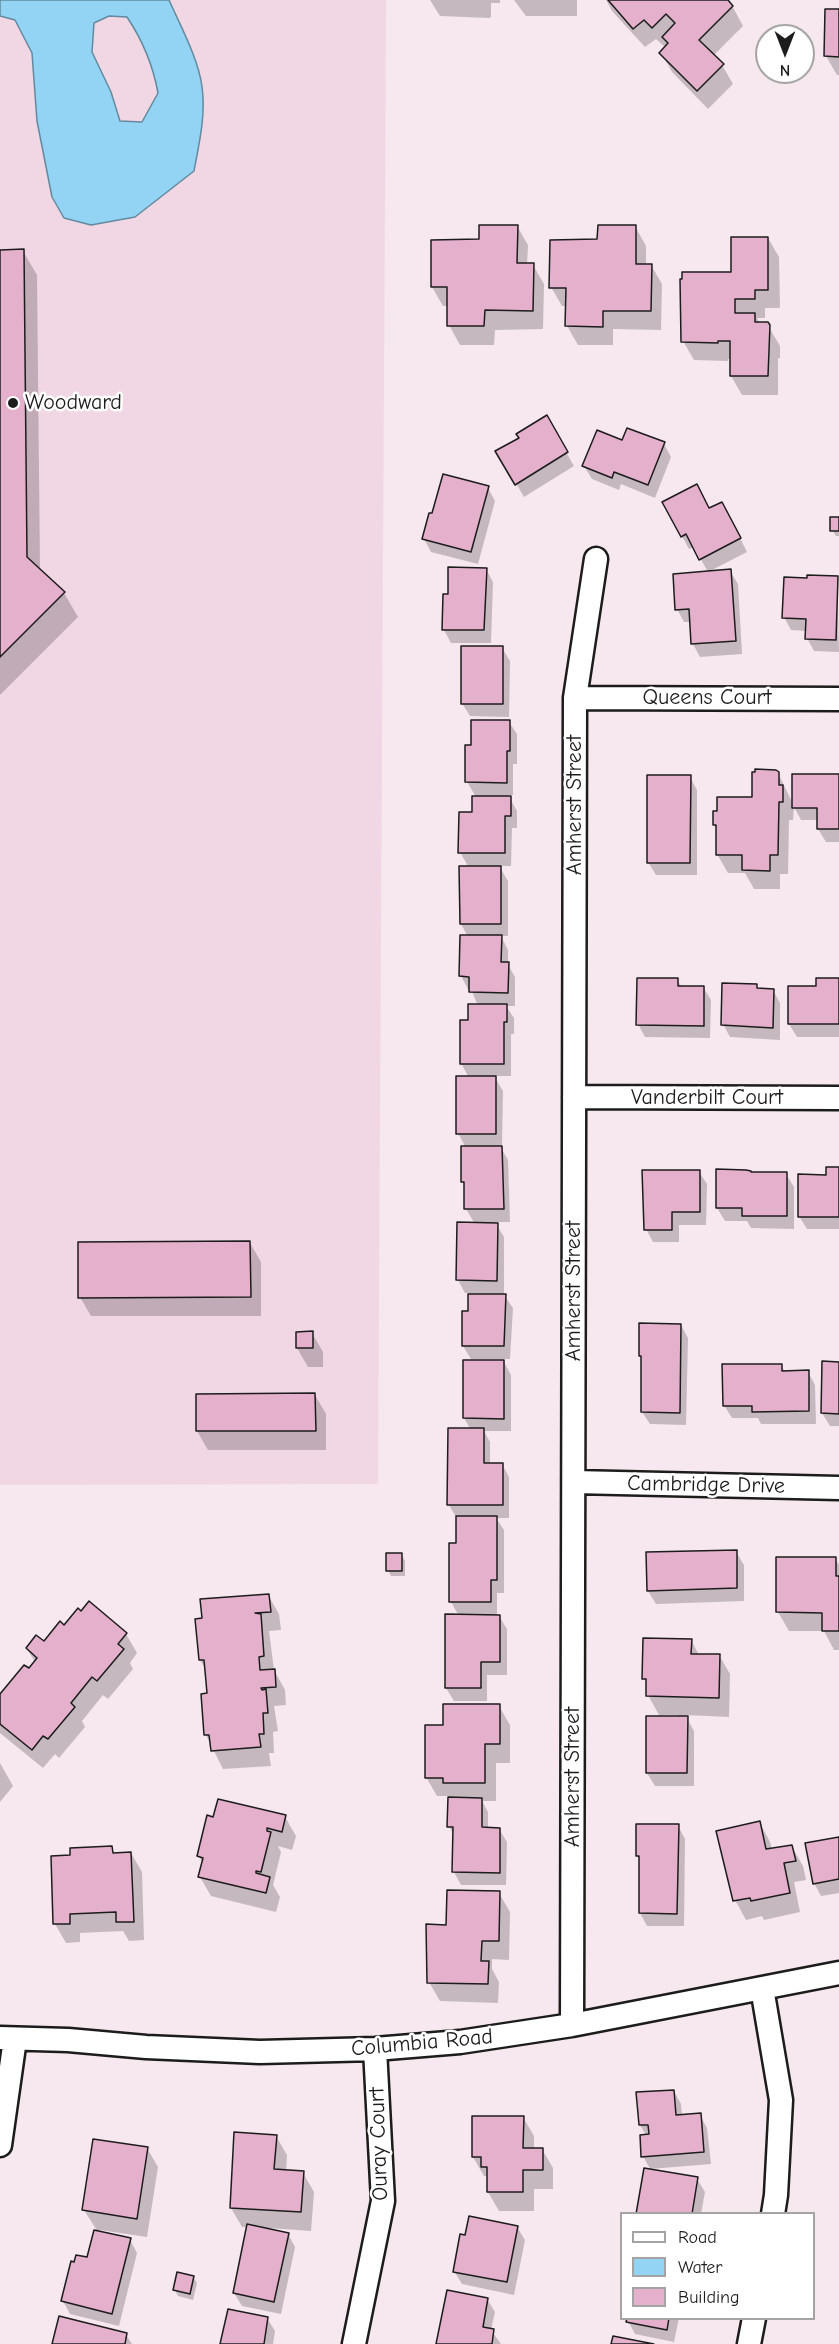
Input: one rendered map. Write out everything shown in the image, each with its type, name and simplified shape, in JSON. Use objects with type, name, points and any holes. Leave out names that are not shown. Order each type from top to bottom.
[{"type":"street","name":"Amherst Street","points":[[572,2025],[575,698],[596,560]]},
{"type":"street","name":"Queens Court","points":[[575,698],[839,699]]},
{"type":"street","name":"Vanderbilt Court","points":[[574,1097],[839,1098]]},
{"type":"street","name":"Cambridge Drive","points":[[574,1482],[839,1488]]},
{"type":"street","name":"Columbia Road","points":[[7,2039],[68,2040],[146,2048],[260,2052],[375,2049],[460,2042],[572,2025],[839,1972]]},
{"type":"street","points":[[762,1988],[781,2100],[773,2212]]},
{"type":"street","points":[[0,2145],[7,2039]]},
{"type":"street","name":"Ouray Court","points":[[354,2344],[383,2201],[375,2049]]},
{"type":"street","points":[[749,2344],[753,2320]]},
{"type":"shaded area","points":[[0,0],[386,0],[378,1484],[0,1485]]},
{"type":"water","points":[[0,0],[169,0],[193,54],[202,87],[203,119],[194,171],[135,217],[91,225],[64,218],[52,197],[37,121],[32,53],[15,20],[0,16]],"holes":[[[109,16],[127,17],[147,54],[158,93],[142,122],[120,121],[111,92],[92,52],[94,23]]]},
{"type":"building","points":[[608,0],[728,0],[733,6],[699,40],[724,64],[697,91],[659,53],[668,43],[662,37],[675,23],[666,14],[652,28],[644,20],[633,29]]},
{"type":"building","points":[[825,9],[839,9],[839,57],[824,56]]},
{"type":"building","points":[[479,225],[518,225],[517,263],[534,263],[533,311],[485,310],[484,326],[447,326],[447,287],[431,287],[431,240],[479,239]]},
{"type":"building","points":[[598,225],[636,225],[636,264],[652,264],[651,311],[603,311],[603,327],[565,326],[566,288],[549,288],[550,240],[597,239]]},
{"type":"building","points":[[731,237],[768,237],[768,290],[755,290],[755,299],[735,299],[735,313],[755,313],[755,322],[768,322],[770,325],[768,376],[730,376],[730,341],[681,342],[680,279],[682,279],[682,272],[731,272]]},
{"type":"building","name":"Woodward","points":[[24,249],[27,557],[65,592],[0,657],[0,250]]},
{"type":"building","points":[[547,415],[568,452],[515,485],[495,451],[519,438],[516,434]]},
{"type":"building","points":[[627,428],[665,442],[648,485],[614,472],[612,478],[582,466],[597,430],[622,440]]},
{"type":"building","points":[[443,474],[489,486],[471,552],[422,539]]},
{"type":"building","points":[[697,484],[709,508],[722,502],[741,538],[699,560],[686,534],[681,537],[662,502]]},
{"type":"building","points":[[830,517],[839,517],[839,531],[830,531]]},
{"type":"building","points":[[448,567],[487,568],[484,630],[442,630],[443,594],[448,594]]},
{"type":"building","points":[[731,569],[736,641],[691,644],[689,609],[675,610],[673,574]]},
{"type":"building","points":[[807,575],[838,576],[836,640],[805,639],[806,619],[782,618],[784,577],[807,578]]},
{"type":"building","points":[[461,646],[503,646],[503,704],[461,704]]},
{"type":"building","points":[[471,720],[510,720],[507,783],[465,782],[465,745],[471,745]]},
{"type":"building","points":[[755,769],[776,770],[779,772],[779,785],[783,785],[783,802],[779,802],[778,855],[770,855],[770,871],[742,870],[742,855],[716,855],[716,825],[713,825],[713,811],[717,811],[717,797],[752,797],[752,772],[755,772]]},
{"type":"building","points":[[792,774],[839,774],[839,829],[817,829],[817,808],[792,808]]},
{"type":"building","points":[[647,775],[691,775],[690,863],[647,863]]},
{"type":"building","points":[[472,796],[511,796],[511,816],[505,816],[505,853],[458,853],[459,812],[472,812]]},
{"type":"building","points":[[459,866],[501,866],[501,924],[460,924]]},
{"type":"building","points":[[460,935],[502,935],[501,962],[509,962],[508,993],[469,992],[469,977],[459,976]]},
{"type":"building","points":[[637,978],[678,978],[678,986],[704,986],[704,1026],[636,1025]]},
{"type":"building","points":[[816,978],[839,978],[839,1024],[788,1024],[788,986],[816,986]]},
{"type":"building","points":[[722,983],[757,984],[757,988],[774,989],[773,1028],[721,1025]]},
{"type":"building","points":[[468,1004],[507,1004],[507,1022],[504,1022],[504,1064],[460,1064],[460,1020],[468,1020]]},
{"type":"building","points":[[456,1076],[496,1076],[496,1134],[456,1134]]},
{"type":"building","points":[[461,1146],[502,1146],[504,1209],[464,1209]]},
{"type":"building","points":[[826,1167],[839,1167],[839,1217],[798,1217],[798,1174],[826,1175]]},
{"type":"building","points":[[716,1169],[787,1172],[787,1216],[742,1216],[742,1208],[716,1208]]},
{"type":"building","points":[[642,1170],[700,1170],[700,1212],[672,1212],[672,1230],[644,1230]]},
{"type":"building","points":[[457,1222],[498,1223],[497,1281],[456,1280]]},
{"type":"building","points":[[250,1241],[251,1297],[78,1298],[78,1242]]},
{"type":"building","points":[[468,1294],[506,1294],[504,1346],[462,1346],[462,1311],[468,1311]]},
{"type":"building","points":[[639,1323],[681,1324],[680,1413],[641,1412]]},
{"type":"building","points":[[313,1331],[313,1348],[296,1348],[296,1332]]},
{"type":"building","points":[[463,1360],[504,1360],[504,1419],[463,1418]]},
{"type":"building","points":[[822,1361],[839,1362],[839,1414],[821,1413]]},
{"type":"building","points":[[722,1364],[782,1364],[782,1371],[809,1370],[809,1411],[752,1412],[752,1406],[723,1406]]},
{"type":"building","points":[[315,1393],[316,1431],[196,1431],[196,1394]]},
{"type":"building","points":[[448,1428],[484,1428],[484,1463],[503,1463],[503,1505],[447,1505]]},
{"type":"building","points":[[456,1516],[497,1516],[497,1580],[491,1580],[491,1602],[449,1602],[449,1543],[456,1543]]},
{"type":"building","points":[[737,1550],[737,1588],[647,1591],[646,1552]]},
{"type":"building","points":[[386,1553],[402,1553],[402,1571],[386,1571]]},
{"type":"building","points":[[776,1557],[836,1557],[836,1576],[839,1576],[839,1631],[822,1631],[822,1613],[776,1612]]},
{"type":"building","points":[[269,1594],[271,1612],[255,1613],[261,1614],[264,1656],[259,1657],[260,1670],[275,1669],[276,1687],[261,1688],[266,1689],[268,1713],[263,1713],[264,1734],[259,1734],[261,1747],[211,1751],[209,1735],[204,1735],[201,1694],[207,1693],[204,1660],[199,1660],[195,1619],[202,1618],[200,1599]]},
{"type":"building","points":[[89,1601],[127,1633],[118,1644],[124,1649],[97,1681],[92,1677],[71,1703],[75,1707],[48,1739],[43,1736],[32,1750],[0,1724],[0,1694],[24,1665],[29,1668],[37,1658],[26,1648],[36,1635],[44,1641],[60,1621],[64,1625],[78,1608],[81,1611]]},
{"type":"building","points":[[445,1614],[500,1615],[500,1662],[481,1662],[481,1688],[445,1688]]},
{"type":"building","points":[[643,1638],[692,1639],[691,1654],[720,1654],[719,1698],[646,1696],[646,1679],[642,1679]]},
{"type":"building","points":[[443,1704],[500,1704],[500,1744],[485,1744],[485,1783],[443,1783],[443,1778],[425,1778],[425,1725],[443,1725]]},
{"type":"building","points":[[646,1716],[688,1716],[687,1773],[646,1773]]},
{"type":"building","points":[[448,1797],[482,1798],[482,1827],[500,1828],[500,1873],[452,1872],[453,1827],[447,1827]]},
{"type":"building","points":[[218,1799],[286,1815],[282,1832],[267,1828],[267,1831],[271,1832],[261,1872],[256,1871],[256,1873],[270,1877],[266,1893],[198,1877],[203,1858],[197,1856],[207,1815],[213,1817]]},
{"type":"building","points":[[760,1821],[766,1849],[792,1845],[796,1861],[784,1863],[790,1893],[751,1901],[750,1898],[733,1901],[716,1831]]},
{"type":"building","points":[[636,1824],[679,1824],[677,1914],[639,1913],[639,1856],[636,1856]]},
{"type":"building","points":[[839,1837],[839,1879],[813,1884],[805,1843]]},
{"type":"building","points":[[112,1846],[113,1853],[131,1852],[134,1922],[116,1922],[116,1912],[70,1914],[70,1924],[53,1924],[51,1856],[70,1855],[70,1848]]},
{"type":"building","points":[[447,1890],[500,1891],[499,1941],[482,1941],[481,1961],[489,1961],[488,1984],[427,1983],[426,1924],[446,1925]]},
{"type":"building","points":[[674,2090],[676,2115],[701,2113],[704,2152],[641,2157],[640,2135],[649,2134],[648,2125],[639,2125],[636,2092]]},
{"type":"building","points":[[472,2116],[524,2116],[523,2148],[543,2148],[543,2170],[523,2170],[523,2192],[487,2192],[487,2167],[481,2167],[481,2157],[472,2157]]},
{"type":"building","points":[[234,2132],[277,2135],[274,2169],[304,2171],[301,2212],[230,2208]]},
{"type":"building","points":[[93,2139],[148,2147],[137,2219],[82,2210]]},
{"type":"building","points":[[644,2168],[698,2177],[692,2212],[636,2212]]},
{"type":"building","points":[[469,2216],[518,2226],[507,2282],[453,2272],[460,2234],[465,2235]]},
{"type":"building","points":[[247,2224],[289,2233],[274,2302],[233,2293]]},
{"type":"building","points":[[94,2230],[131,2238],[112,2314],[61,2301],[71,2261],[74,2262],[76,2255],[87,2257]]},
{"type":"building","points":[[177,2272],[194,2276],[190,2294],[173,2290]]},
{"type":"building","points":[[447,2290],[488,2298],[483,2327],[494,2329],[492,2344],[436,2344]]},
{"type":"building","points":[[228,2309],[268,2317],[264,2344],[220,2344]]},
{"type":"building","points":[[59,2316],[127,2333],[125,2344],[52,2344]]},
{"type":"building","points":[[626,2320],[669,2320],[667,2330],[626,2322]]},
{"type":"building","points":[[613,2336],[654,2344],[611,2344]]},
{"type":"place","name":"Woodward","points":[[13,403]]}]
